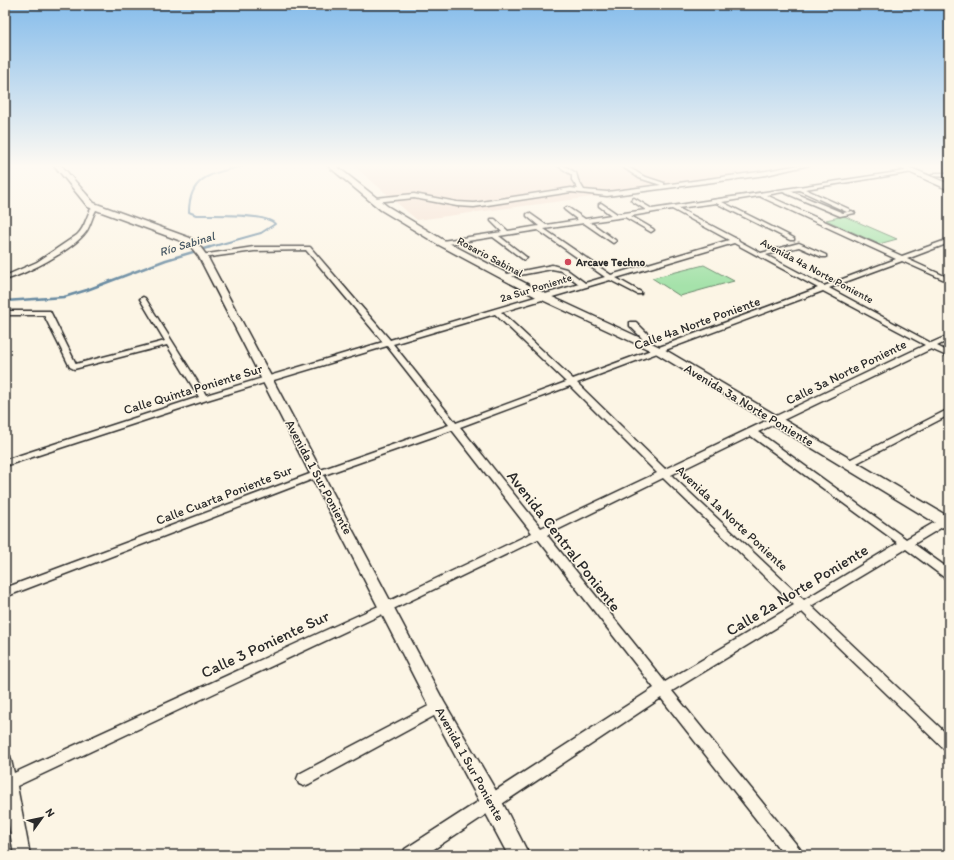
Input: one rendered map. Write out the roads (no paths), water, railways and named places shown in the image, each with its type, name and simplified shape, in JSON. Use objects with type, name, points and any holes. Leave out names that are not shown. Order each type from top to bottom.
[{"type":"main road","name":"Rosario Sabinal","points":[[382,205],[410,225],[442,244],[544,297]]},
{"type":"main road","name":"Avenida 3a Norte Poniente","points":[[544,297],[654,348],[848,464],[947,521]]},
{"type":"street","points":[[93,205],[180,237],[200,252]]},
{"type":"street","points":[[601,205],[616,216]]},
{"type":"street","points":[[642,205],[651,211]]},
{"type":"street","points":[[442,244],[691,205]]},
{"type":"street","points":[[725,205],[792,239]]},
{"type":"street","points":[[783,205],[949,280]]},
{"type":"street","points":[[820,205],[842,215],[852,212],[836,205]]},
{"type":"street","points":[[5,278],[33,267],[82,234],[88,224],[92,210],[96,207]]},
{"type":"street","name":"Avenida 4a Norte Poniente","points":[[673,208],[763,254],[949,355]]},
{"type":"street","points":[[567,209],[613,241]]},
{"type":"street","points":[[529,215],[542,228],[610,277],[639,293]]},
{"type":"street","points":[[626,215],[652,230]]},
{"type":"street","points":[[493,220],[507,233]]},
{"type":"street","points":[[494,235],[524,258]]},
{"type":"street","name":"2a Sur Poniente","points":[[389,344],[736,240]]},
{"type":"street","name":"Calle 4a Norte Poniente","points":[[453,427],[571,382],[654,348],[825,288],[949,241]]},
{"type":"street","points":[[763,254],[799,245],[824,256]]},
{"type":"street","name":"Avenida Central Poniente","points":[[200,252],[308,248],[389,344],[453,427],[794,855]]},
{"type":"street","name":"Avenida 1 Sur Poniente","points":[[200,252],[318,474],[438,707],[519,855]]},
{"type":"street","points":[[504,276],[552,267],[564,270],[584,285]]},
{"type":"street","points":[[143,299],[204,398]]},
{"type":"street","name":"Avenida 1a Norte Poniente","points":[[496,311],[949,745]]},
{"type":"street","points":[[5,314],[47,313],[74,368],[169,342]]},
{"type":"street","points":[[633,324],[646,337],[654,348]]},
{"type":"street","name":"Calle 3a Norte Poniente","points":[[539,534],[949,337]]},
{"type":"street","name":"Calle Quinta Poniente Sur","points":[[5,463],[204,398],[389,344]]},
{"type":"street","points":[[848,464],[949,412]]},
{"type":"street","name":"Calle Cuarta Poniente Sur","points":[[5,592],[318,474],[453,427]]},
{"type":"street","points":[[752,432],[949,575]]},
{"type":"street","name":"Calle 2a Norte Poniente","points":[[411,855],[492,804],[662,690],[947,521]]},
{"type":"street","name":"Calle 3 Poniente Sur","points":[[7,783],[539,534]]},
{"type":"street","points":[[304,779],[438,707]]},
{"type":"street","points":[[5,762],[7,783],[22,855]]},
{"type":"waterway","name":"Río Sabinal","points":[[190,205],[189,212],[196,215],[251,216],[270,220],[275,224],[261,233],[207,248]]},
{"type":"waterway","name":"Río Sabinal","points":[[5,301],[64,297],[87,290],[166,260],[210,247]]},
{"type":"place","name":"Arcave Techno","points":[[568,262]]}]
